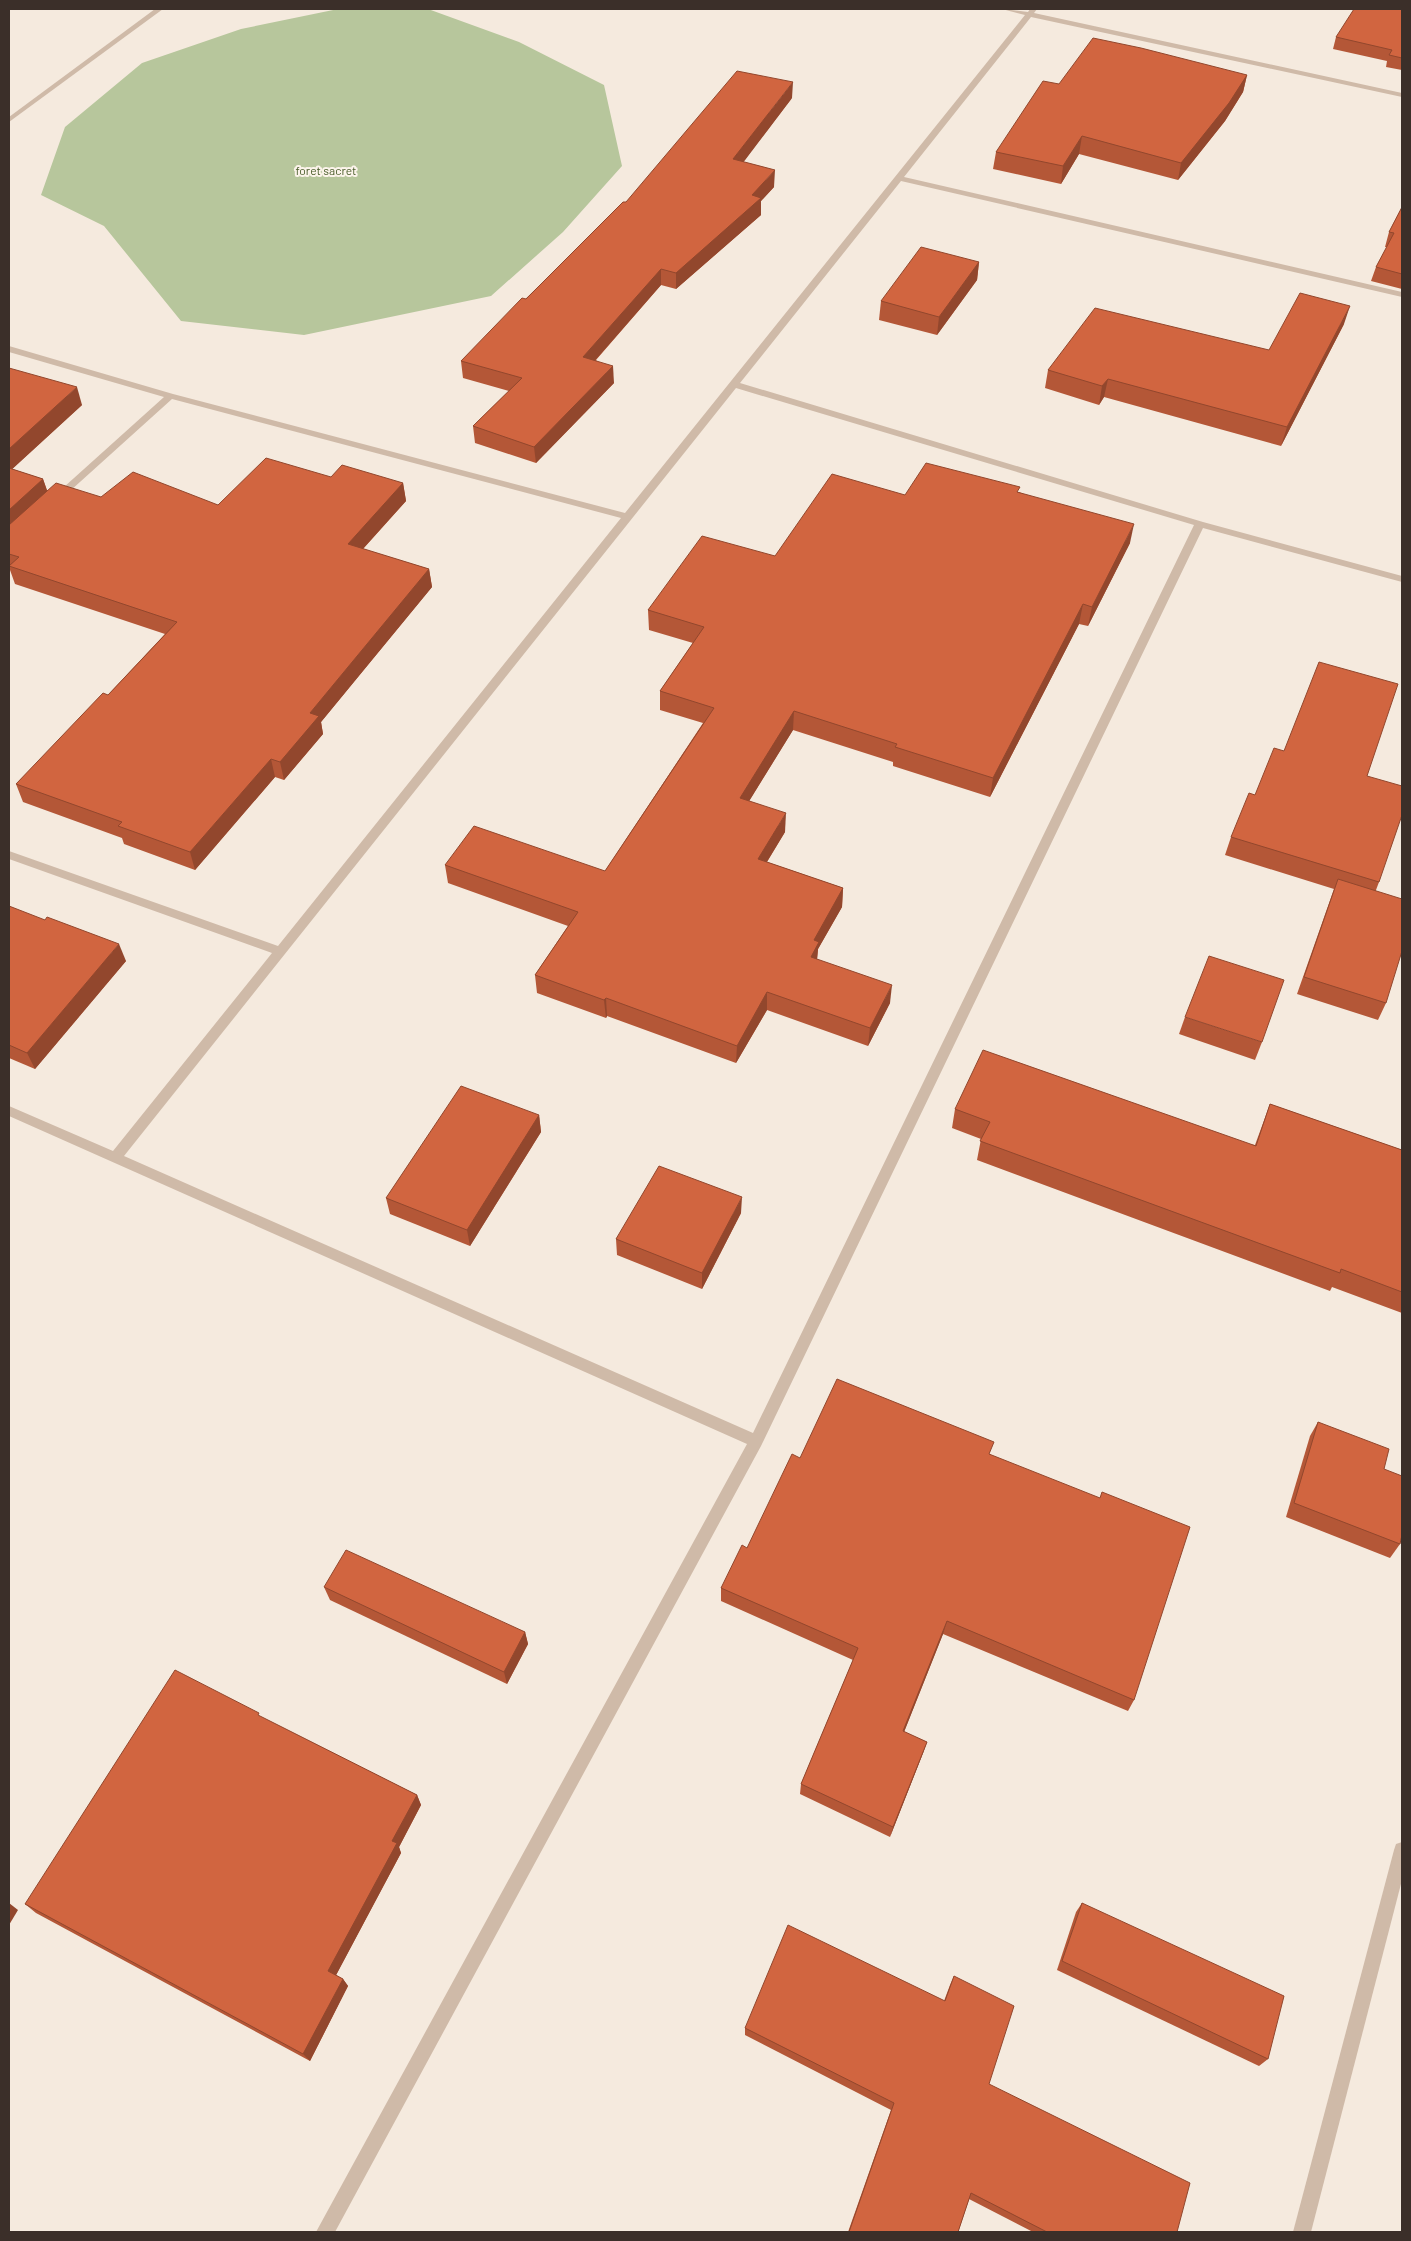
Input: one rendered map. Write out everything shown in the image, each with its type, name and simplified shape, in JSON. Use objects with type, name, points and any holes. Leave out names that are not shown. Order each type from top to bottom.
[{"type":"street","points":[[9,120],[159,9]]},
{"type":"street","points":[[1005,9],[1032,12],[1402,95]]},
{"type":"street","points":[[115,1158],[897,178],[1032,12]]},
{"type":"street","points":[[897,178],[1402,296]]},
{"type":"street","points":[[9,348],[170,396],[628,516]]},
{"type":"street","points":[[734,384],[1200,524],[1402,579]]},
{"type":"street","points":[[53,502],[170,396]]},
{"type":"street","points":[[325,2232],[756,1442],[1200,524]]},
{"type":"street","points":[[9,856],[280,951]]},
{"type":"street","points":[[9,1112],[756,1442]]},
{"type":"street","points":[[1302,2232],[1402,1850]]},
{"type":"green space","name":"foret sacret","points":[[338,9],[428,9],[519,42],[604,85],[622,166],[563,232],[491,296],[304,335],[181,321],[104,226],[41,195],[65,127],[142,63],[241,29]]},
{"type":"building","points":[[1354,9],[1402,9],[1402,58],[1389,55],[1392,50],[1336,37]]},
{"type":"building","points":[[1093,38],[1247,75],[1229,103],[1181,163],[1082,136],[1063,166],[996,152],[1043,81],[1059,84]]},
{"type":"building","points":[[737,71],[793,82],[733,159],[775,170],[752,195],[761,198],[676,273],[661,269],[583,357],[613,366],[534,447],[473,426],[522,378],[461,361],[522,298],[526,299],[623,202],[626,202]]},
{"type":"building","points":[[1402,207],[1402,274],[1376,267],[1394,233],[1389,232]]},
{"type":"building","points":[[921,247],[979,262],[939,317],[881,301]]},
{"type":"building","points":[[1300,293],[1350,306],[1287,427],[1108,379],[1102,386],[1048,370],[1095,308],[1269,350]]},
{"type":"building","points":[[9,368],[77,387],[9,449]]},
{"type":"building","points":[[266,458],[331,477],[342,465],[403,483],[348,544],[429,569],[310,713],[319,716],[280,762],[271,759],[190,852],[118,826],[122,822],[16,784],[103,693],[108,695],[177,622],[9,566],[19,557],[9,554],[9,525],[56,483],[101,497],[133,472],[218,505]]},
{"type":"building","points":[[926,463],[1020,487],[1017,492],[1134,524],[1092,607],[1083,604],[993,778],[895,747],[897,744],[794,711],[740,798],[786,813],[758,859],[843,888],[814,940],[819,942],[811,957],[892,985],[870,1028],[767,992],[737,1046],[606,998],[604,1000],[535,975],[578,912],[445,865],[474,826],[605,871],[714,708],[660,691],[704,627],[648,610],[702,536],[775,556],[832,474],[905,495]]},
{"type":"building","points":[[9,468],[43,479],[9,510]]},
{"type":"building","points":[[1319,662],[1398,684],[1367,776],[1402,786],[1402,815],[1379,882],[1231,837],[1249,793],[1255,795],[1274,748],[1284,751]]},
{"type":"building","points":[[1338,879],[1402,899],[1402,951],[1386,1003],[1304,977]]},
{"type":"building","points":[[9,906],[45,920],[47,917],[119,944],[27,1053],[9,1045]]},
{"type":"building","points":[[1209,956],[1284,980],[1262,1042],[1185,1017]]},
{"type":"building","points":[[983,1050],[1256,1146],[1270,1104],[1402,1150],[1402,1292],[1341,1269],[1340,1273],[980,1141],[990,1122],[955,1109]]},
{"type":"building","points":[[461,1086],[539,1115],[467,1230],[386,1198]]},
{"type":"building","points":[[659,1166],[742,1197],[702,1273],[616,1239]]},
{"type":"building","points":[[837,1379],[994,1442],[989,1454],[1100,1498],[1102,1492],[1190,1527],[1134,1700],[947,1621],[903,1731],[927,1742],[893,1827],[801,1784],[858,1648],[721,1588],[742,1545],[747,1548],[792,1454],[800,1458]]},
{"type":"building","points":[[1318,1422],[1389,1449],[1384,1469],[1402,1476],[1402,1535],[1400,1544],[1294,1503]]},
{"type":"building","points":[[346,1550],[525,1632],[504,1672],[324,1587]]},
{"type":"building","points":[[175,1670],[259,1713],[258,1715],[417,1795],[392,1841],[397,1843],[328,1971],[343,1979],[303,2054],[25,1904]]},
{"type":"building","points":[[1082,1903],[1284,1996],[1268,2059],[1062,1961]]},
{"type":"building","points":[[788,1925],[945,2001],[954,1976],[1014,2006],[989,2084],[1190,2183],[1177,2232],[1047,2232],[971,2193],[958,2232],[849,2232],[894,2103],[745,2028]]}]
